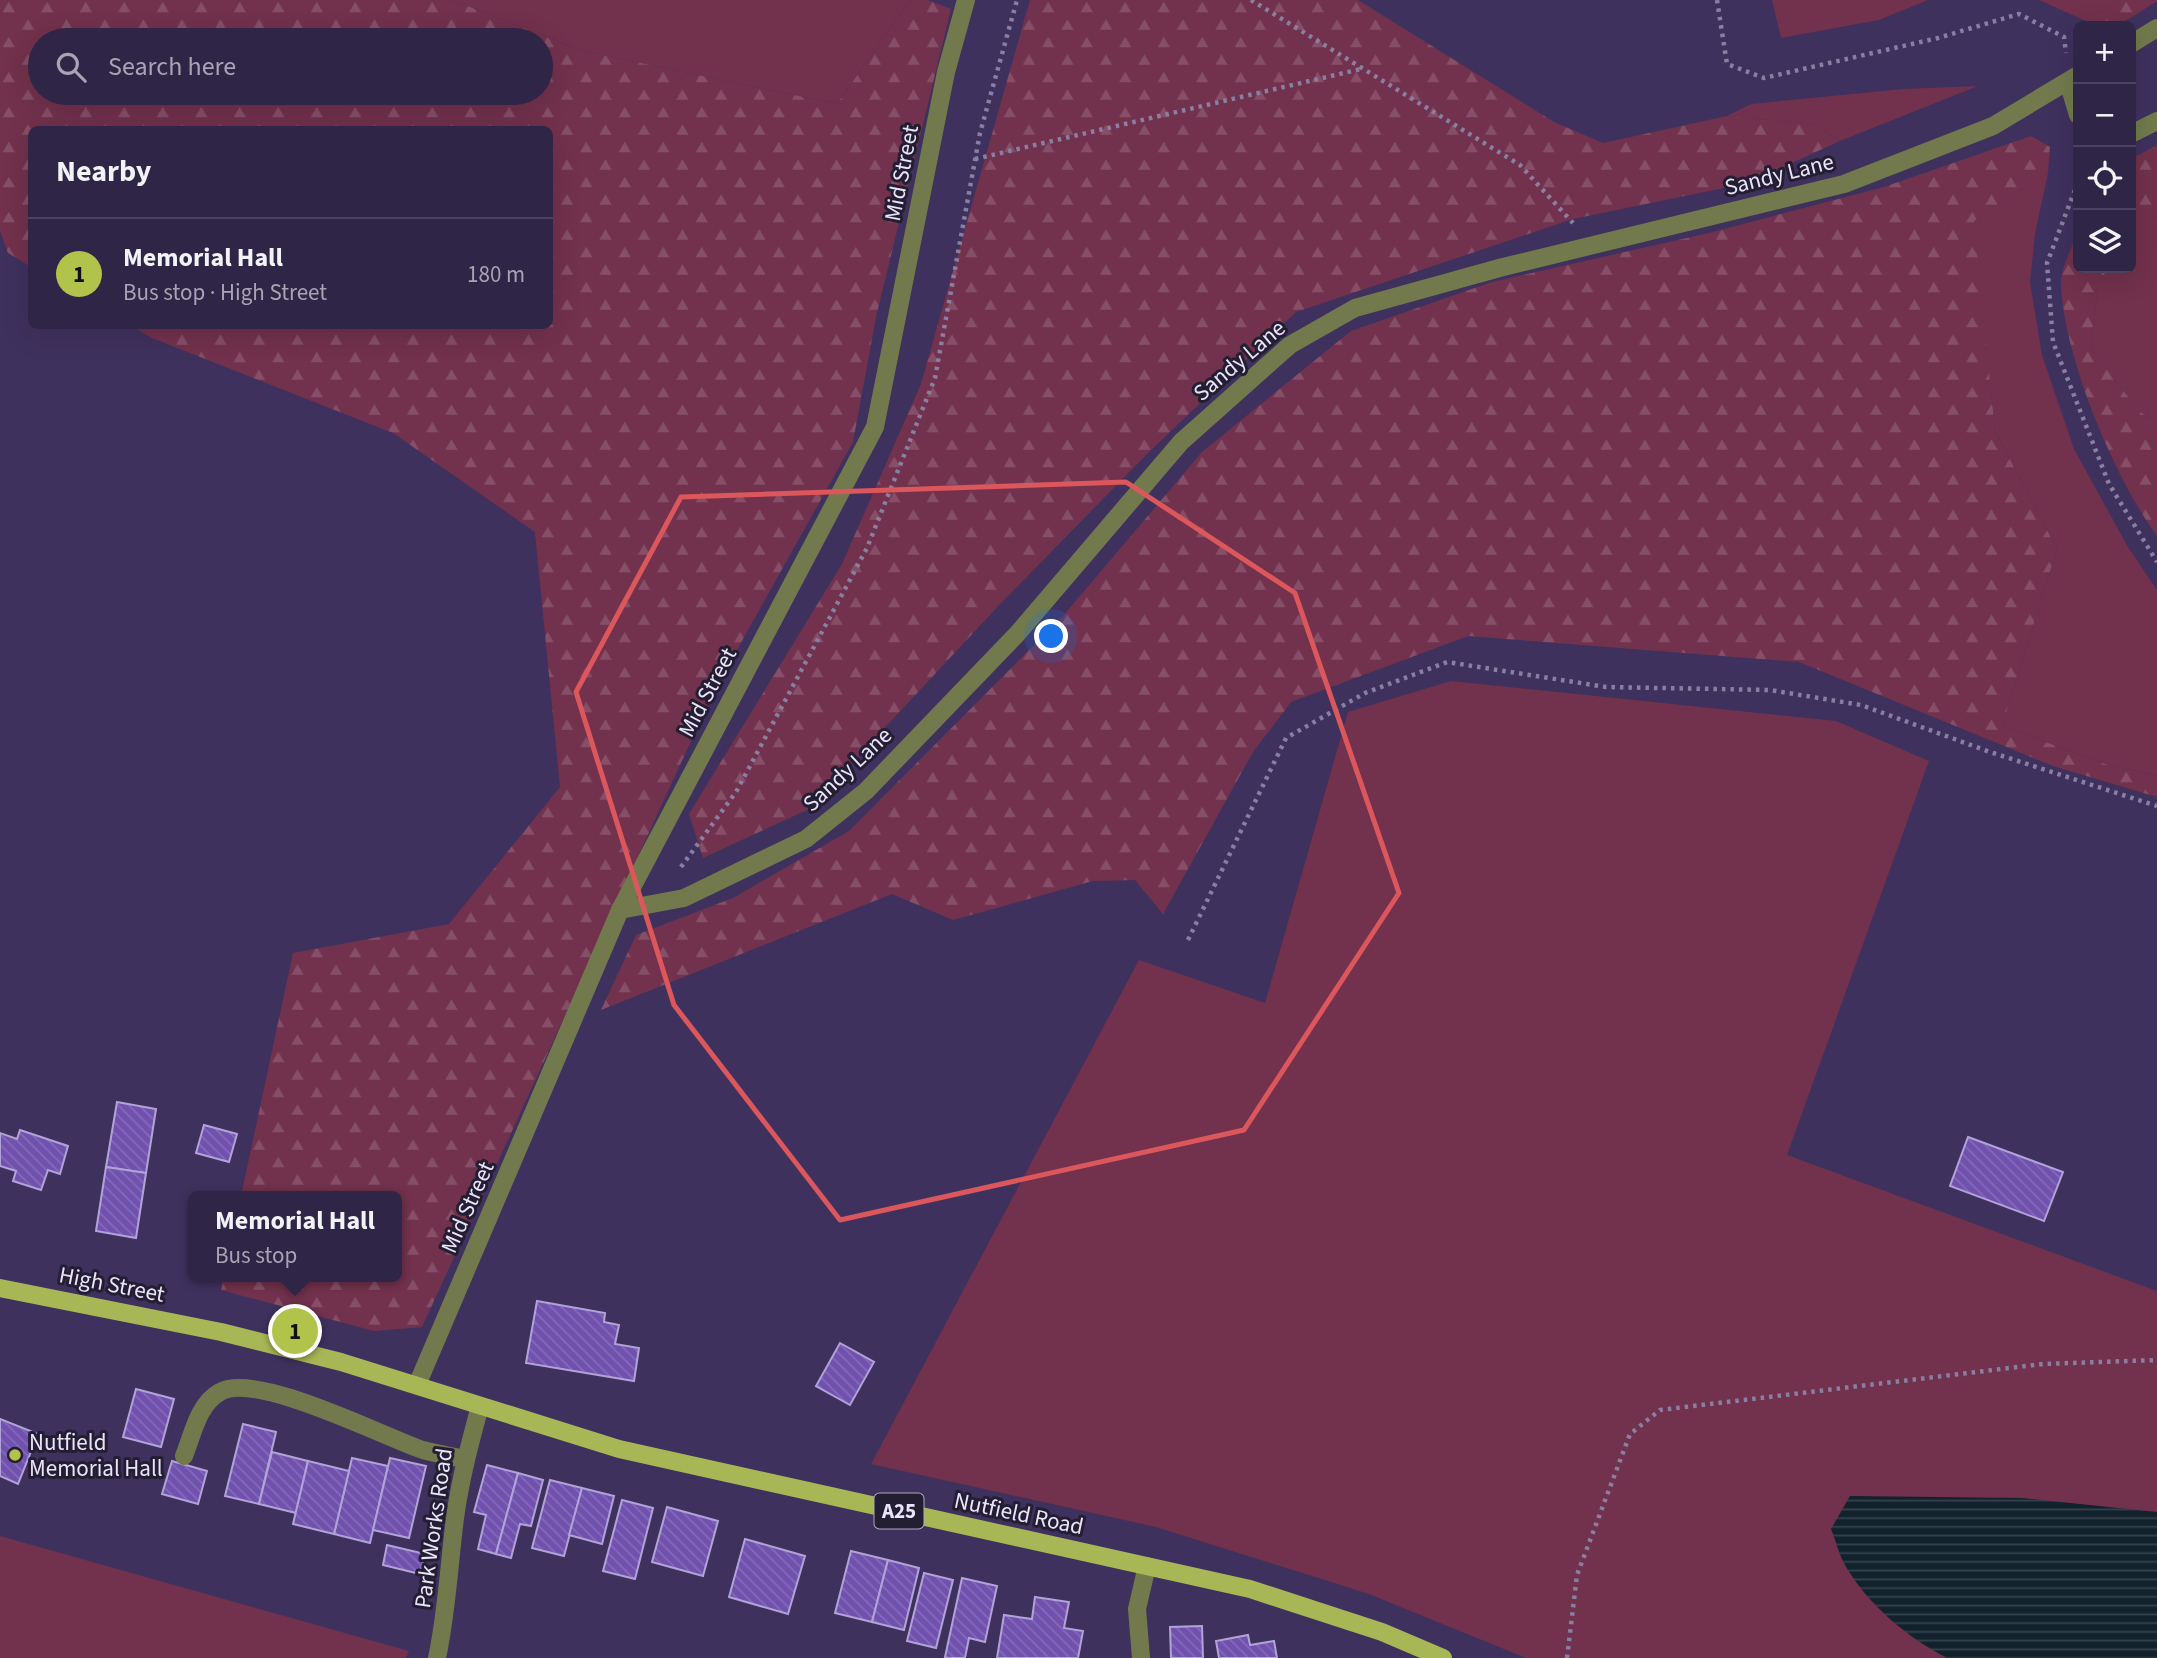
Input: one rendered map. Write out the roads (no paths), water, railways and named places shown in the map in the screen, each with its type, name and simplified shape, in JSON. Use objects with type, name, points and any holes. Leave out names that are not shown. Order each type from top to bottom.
[{"type":"main road","name":"High Street","points":[[0,1287],[222,1332],[417,1385]]},
{"type":"main road","name":"Nutfield Road","points":[[417,1385],[620,1449],[1250,1589],[1382,1632],[1443,1658]]},
{"type":"street","name":"Mid Street","points":[[417,1385],[620,910],[875,427],[946,72],[966,0]]},
{"type":"street","points":[[2136,41],[2157,28]]},
{"type":"street","name":"Sandy Lane","points":[[620,910],[684,898],[708,887],[806,839],[866,791],[1018,633],[1181,442],[1290,345],[1355,308],[1594,245],[1844,184],[1993,126],[2073,79]]},
{"type":"street","points":[[2136,132],[2157,121]]},
{"type":"street","points":[[184,1456],[208,1400],[222,1390],[234,1387],[263,1391],[328,1411],[424,1450],[465,1459]]},
{"type":"street","name":"Park Works Road","points":[[437,1658],[447,1611],[455,1517],[465,1459],[480,1406]]},
{"type":"street","points":[[1141,1658],[1137,1609],[1147,1566]]},
{"type":"water","points":[[1850,1496],[2022,1498],[2157,1512],[2157,1658],[1947,1658],[1918,1641],[1890,1619],[1865,1593],[1845,1565],[1831,1529]]},
{"type":"place","name":"Memorial Hall","points":[[295,1331]]},
{"type":"place","name":"Nutfield Memorial Hall","points":[[15,1455]]}]
